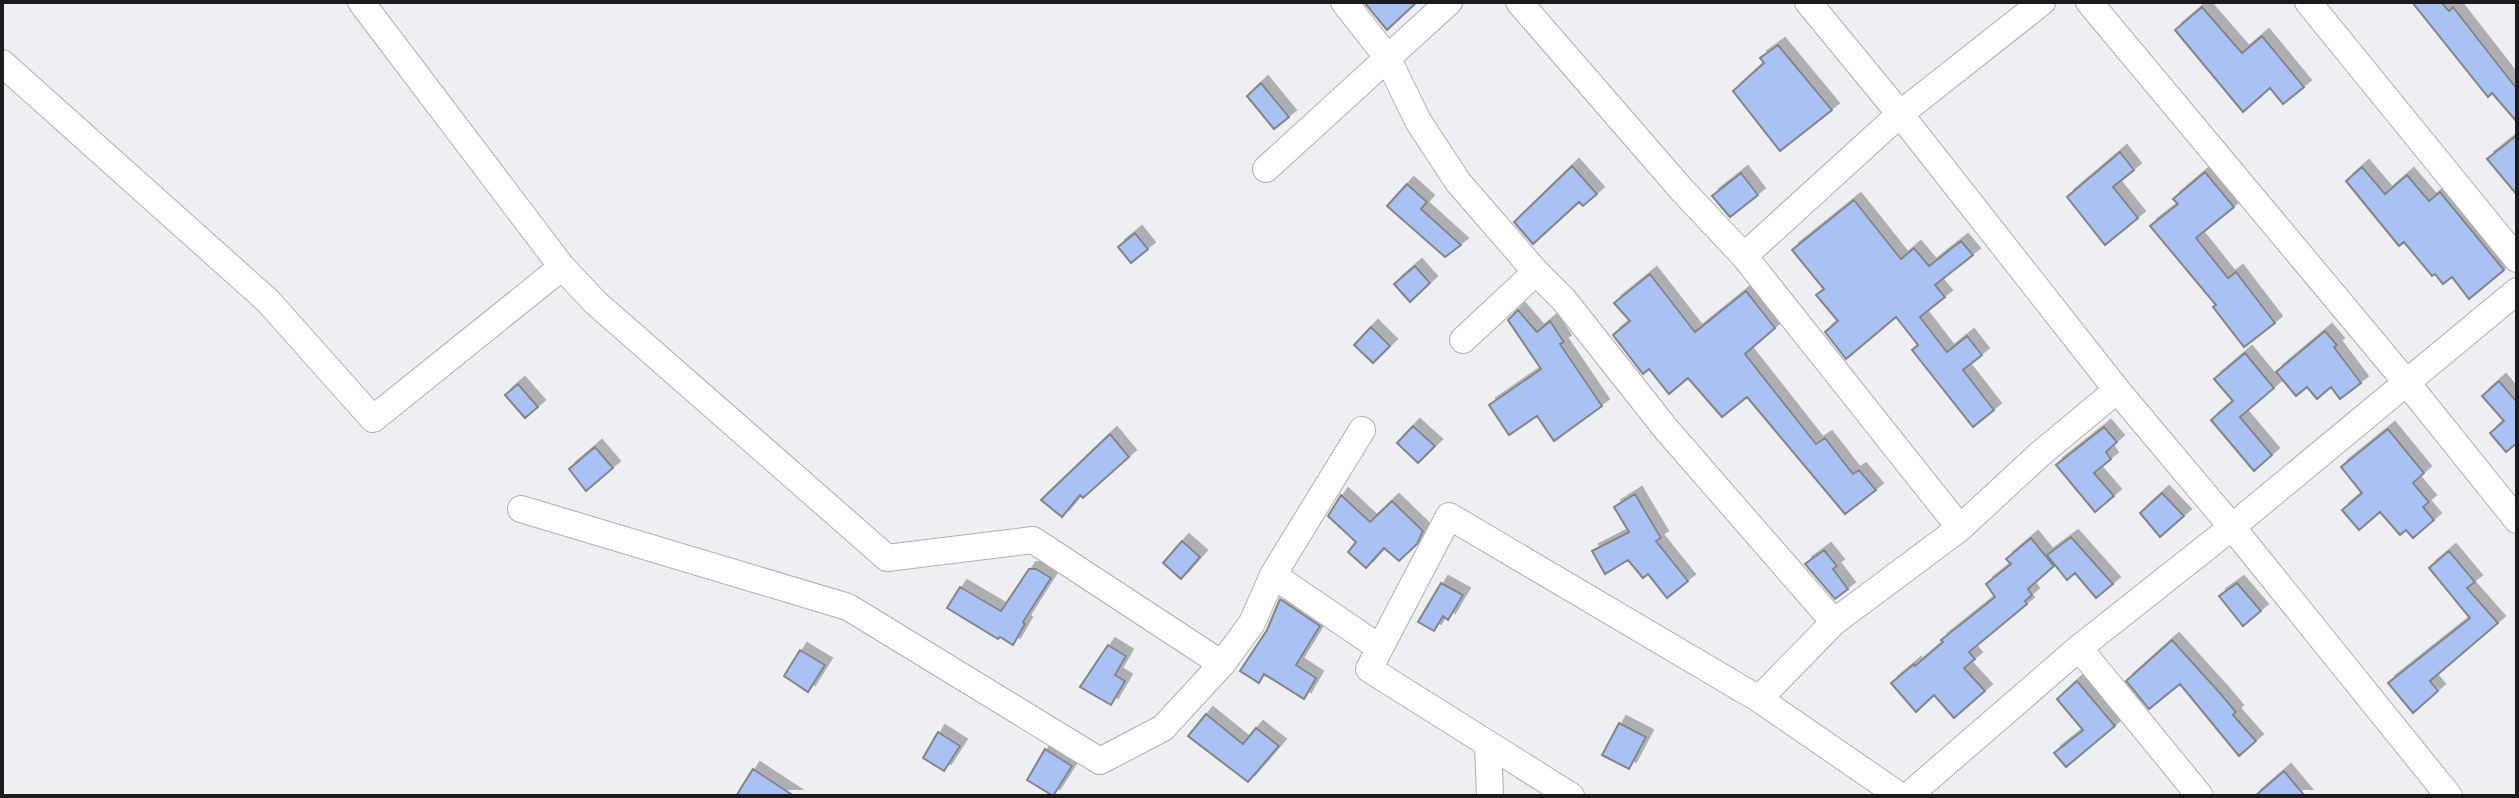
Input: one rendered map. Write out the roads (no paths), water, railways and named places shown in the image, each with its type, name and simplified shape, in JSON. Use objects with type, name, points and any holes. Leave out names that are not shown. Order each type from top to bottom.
[{"type":"street","points":[[361,2],[562,267],[596,303],[887,558],[1033,540],[1222,664]]},
{"type":"street","points":[[1344,2],[1387,57],[1418,121],[1458,182],[1564,300],[1666,429],[1834,622]]},
{"type":"street","points":[[1266,169],[1449,2]]},
{"type":"street","points":[[1519,2],[1682,190],[1744,256],[1960,528]]},
{"type":"street","points":[[1808,2],[2117,390],[2449,796]]},
{"type":"street","points":[[1744,256],[1900,114],[2042,2]]},
{"type":"street","points":[[2089,2],[2407,383],[2517,520]]},
{"type":"street","points":[[2308,2],[2517,259]]},
{"type":"street","points":[[2,63],[268,301],[373,419],[562,267]]},
{"type":"street","points":[[1463,340],[1536,272]]},
{"type":"street","points":[[1908,796],[2079,648],[2232,527],[2517,291]]},
{"type":"street","points":[[1759,699],[1834,622],[1960,528],[2040,454],[2117,390]]},
{"type":"street","points":[[521,509],[848,607],[1100,761],[1163,728],[1222,664],[1252,623],[1273,575],[1362,430]]},
{"type":"street","points":[[1571,796],[1369,669],[1449,516],[1759,699],[1900,796]]},
{"type":"street","points":[[1273,575],[1380,648]]},
{"type":"street","points":[[2079,648],[2200,796]]},
{"type":"street","points":[[1488,744],[1490,796]]}]
